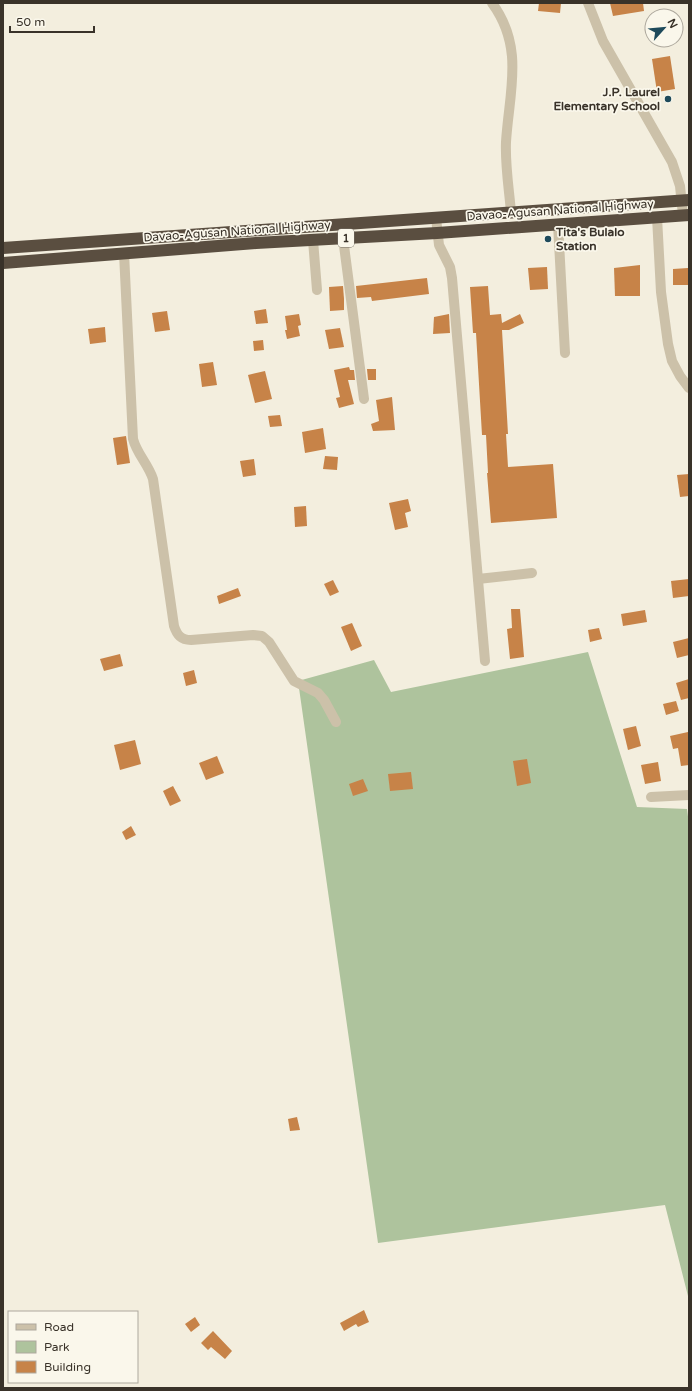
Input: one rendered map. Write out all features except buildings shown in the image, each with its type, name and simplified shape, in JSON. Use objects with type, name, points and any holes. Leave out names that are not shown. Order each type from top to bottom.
[{"type":"highway","name":"Davao-Agusan National Highway","points":[[3,248],[686,200]]},
{"type":"highway","name":"Davao-Agusan National Highway","points":[[3,263],[137,252],[437,233],[686,215]]},
{"type":"highway","points":[[136,238],[137,252]]},
{"type":"street","points":[[492,3],[505,26],[512,48],[513,78],[506,144],[511,212]]},
{"type":"street","points":[[588,3],[603,41],[672,162],[686,200],[686,215]]},
{"type":"street","points":[[657,217],[661,292],[668,344],[672,361],[680,376],[689,388]]},
{"type":"street","points":[[436,218],[439,245],[450,267],[452,278],[485,662]]},
{"type":"street","points":[[558,224],[565,354]]},
{"type":"street","points":[[343,238],[364,399]]},
{"type":"street","points":[[313,240],[317,290]]},
{"type":"street","points":[[124,253],[133,439],[136,448],[150,469],[153,479],[174,626],[176,631],[184,640],[253,635],[262,636],[269,642],[294,681],[318,693],[324,700],[336,722]]},
{"type":"street","points":[[478,579],[532,573]]},
{"type":"street","points":[[651,797],[689,795]]},
{"type":"green space","points":[[588,652],[637,807],[687,809],[689,824],[689,1300],[665,1205],[378,1243],[298,681],[374,660],[391,692]]},
{"type":"place","name":"J.P. Laurel Elementary School","points":[[668,99]]},
{"type":"place","name":"Tita's Bulalo Station","points":[[548,239]]}]
